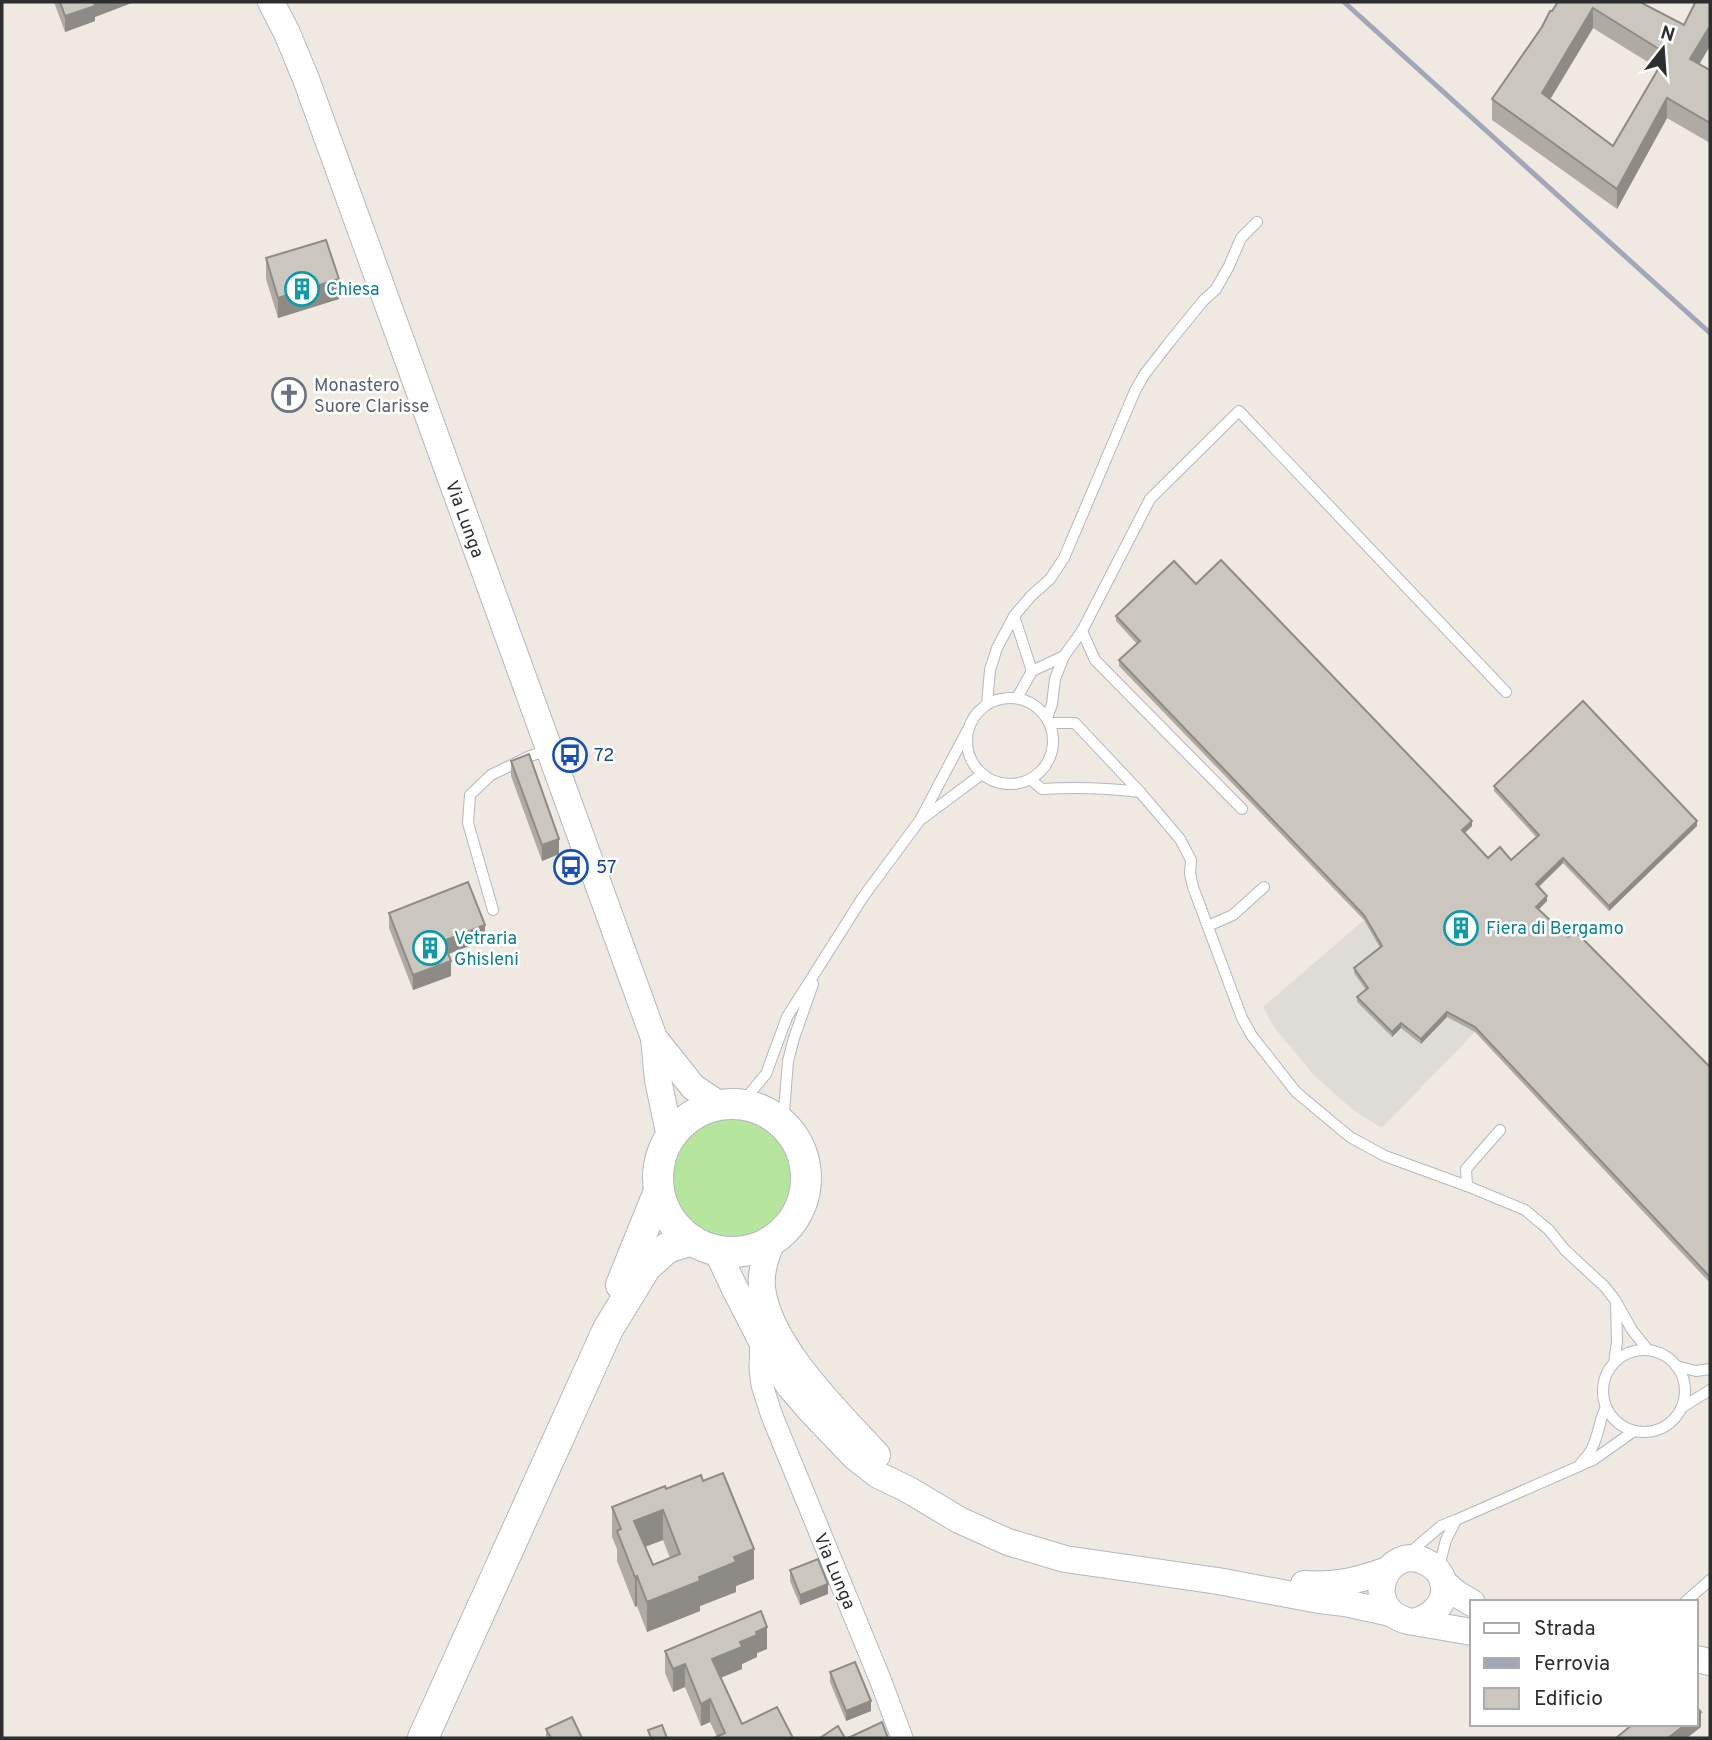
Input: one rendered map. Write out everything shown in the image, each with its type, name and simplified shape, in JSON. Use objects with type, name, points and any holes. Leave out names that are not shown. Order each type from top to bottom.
[{"type":"main road","name":"Via Lunga","points":[[730,1105],[759,1110],[783,1124],[799,1147],[806,1172],[800,1209],[787,1228],[772,1241],[749,1250],[732,1252],[704,1245],[674,1225],[659,1191],[658,1168],[670,1137],[691,1116],[709,1108],[730,1105]]},
{"type":"main road","points":[[608,1329],[623,1278],[659,1191]]},
{"type":"main road","points":[[423,1738],[608,1329],[646,1267],[667,1248],[704,1245]]},
{"type":"street","name":"Via Lunga","points":[[271,2],[306,79],[654,1038],[658,1080],[670,1137]]},
{"type":"street","name":"Via Lunga","points":[[654,1038],[693,1087],[730,1105]]},
{"type":"street","name":"Via Lunga","points":[[772,1241],[765,1257],[761,1287],[766,1307],[782,1340],[810,1381],[909,1490]]},
{"type":"street","name":"Via Lunga","points":[[704,1245],[772,1361],[804,1404],[855,1457],[878,1475],[968,1524],[1008,1542],[1065,1559],[1219,1581],[1391,1613]]},
{"type":"street","name":"Via Lunga","points":[[761,1340],[762,1385],[772,1416],[902,1738]]},
{"type":"street","points":[[769,1404],[779,1385],[786,1380]]},
{"type":"street","points":[[1470,1601],[1457,1594],[1427,1562],[1421,1560],[1408,1559],[1395,1565],[1383,1577],[1381,1585],[1385,1605],[1400,1619],[1470,1632]]},
{"type":"street","name":"Via Lunga","points":[[1219,1581],[1334,1585],[1358,1580],[1395,1565]]},
{"type":"street","points":[[1416,1621],[1435,1612],[1441,1604],[1444,1594],[1440,1576]]},
{"type":"lane","points":[[988,704],[990,670],[997,648],[1014,615],[1050,579],[1064,558],[1135,391],[1144,375],[1203,301],[1216,289],[1241,238],[1257,222]]},
{"type":"lane","points":[[1048,721],[1055,679],[1064,656],[1082,631],[1150,499],[1239,411],[1506,692]]},
{"type":"lane","points":[[1014,615],[1032,671]]},
{"type":"lane","points":[[1082,631],[1095,660],[1242,808]]},
{"type":"lane","points":[[1017,698],[1032,671],[1064,656]]},
{"type":"lane","points":[[730,1105],[766,1074],[787,1017],[863,897],[920,820],[972,720],[978,711],[997,699],[1017,698],[1029,702],[1039,709],[1048,721],[1053,735],[1053,748],[1041,772],[1020,783],[1009,784],[994,781],[974,765],[968,755],[967,731]]},
{"type":"lane","points":[[1048,721],[1074,723],[1180,839],[1191,860],[1190,873],[1194,887],[1242,1018],[1252,1036],[1296,1092],[1350,1136],[1385,1156],[1525,1210],[1549,1230],[1565,1250],[1605,1287],[1632,1331],[1648,1350]]},
{"type":"lane","points":[[494,910],[467,823],[470,795],[491,775],[549,750]]},
{"type":"lane","points":[[920,820],[982,774]]},
{"type":"lane","points":[[1030,779],[1042,789],[1112,788],[1139,792]]},
{"type":"lane","points":[[1208,926],[1233,915],[1264,887]]},
{"type":"lane","points":[[783,1124],[788,1061],[821,964]]},
{"type":"lane","points":[[1467,1186],[1466,1169],[1500,1130]]},
{"type":"lane","points":[[1614,1363],[1617,1342],[1615,1300]]},
{"type":"lane","points":[[1648,1350],[1668,1358],[1676,1366],[1685,1386],[1685,1397],[1675,1418],[1657,1430],[1646,1432],[1623,1426],[1613,1418],[1606,1407],[1603,1388],[1606,1375],[1623,1355],[1648,1350]]},
{"type":"lane","points":[[1676,1366],[1696,1371],[1710,1369]]},
{"type":"lane","points":[[1681,1408],[1710,1390]]},
{"type":"lane","points":[[1579,1465],[1591,1451],[1606,1407]]},
{"type":"lane","points":[[1395,1565],[1441,1525],[1593,1460],[1634,1430]]},
{"type":"lane","points":[[1440,1576],[1446,1540],[1456,1520]]},
{"type":"lane","points":[[1687,1600],[1710,1580]]},
{"type":"green space","points":[[733,1117],[756,1121],[776,1135],[790,1155],[794,1178],[790,1201],[776,1221],[756,1235],[733,1239],[710,1235],[690,1221],[676,1201],[672,1178],[676,1155],[690,1135],[710,1121]]},
{"type":"shaded area","points":[[1364,920],[1382,952],[1368,993],[1358,1002],[1392,1037],[1401,1028],[1422,1044],[1447,1017],[1475,1032],[1382,1128],[1353,1110],[1314,1075],[1274,1027],[1263,1007]]},
{"type":"building","points":[[60,2],[94,2],[95,6],[65,16]]},
{"type":"building","points":[[1558,2],[1640,2],[1684,25],[1694,2],[1710,2],[1710,26],[1690,59],[1710,70],[1710,123],[1667,98],[1617,189],[1492,99]],"holes":[[[1593,8],[1667,54],[1613,146],[1542,93]]]},
{"type":"building","points":[[326,240],[339,279],[278,298],[266,258]]},
{"type":"building","name":"Fiera di Bergamo","points":[[1221,560],[1472,821],[1462,830],[1488,858],[1500,847],[1511,860],[1539,835],[1494,786],[1583,701],[1697,821],[1609,906],[1563,858],[1536,884],[1547,896],[1536,907],[1568,937],[1574,930],[1710,1067],[1710,1277],[1475,1027],[1447,1012],[1421,1039],[1401,1023],[1392,1032],[1357,997],[1368,988],[1354,968],[1382,946],[1364,915],[1119,660],[1140,641],[1116,616],[1174,561],[1196,584]]},
{"type":"building","points":[[529,754],[559,839],[542,845],[511,761]]},
{"type":"building","name":"Vetraria Ghisleni","points":[[468,882],[485,925],[443,941],[451,961],[413,975],[389,913]]},
{"type":"building","points":[[723,1473],[754,1549],[734,1557],[736,1562],[699,1577],[700,1581],[647,1602],[617,1531],[621,1529],[612,1507],[701,1475],[703,1481]],"holes":[[[663,1510],[680,1554],[653,1565],[634,1521]]]},
{"type":"building","points":[[818,1559],[828,1584],[800,1595],[790,1570]]},
{"type":"building","points":[[761,1611],[767,1627],[756,1632],[757,1635],[740,1642],[742,1647],[712,1659],[742,1724],[777,1707],[793,1738],[714,1738],[725,1733],[710,1699],[701,1704],[685,1664],[673,1669],[665,1651]]},
{"type":"building","points":[[855,1662],[871,1701],[846,1711],[830,1672]]},
{"type":"building","points":[[572,1717],[582,1738],[551,1738],[546,1729]]},
{"type":"building","points":[[882,1722],[888,1738],[848,1738]]},
{"type":"building","points":[[662,1725],[667,1738],[651,1738],[648,1730]]},
{"type":"building","points":[[838,1726],[845,1738],[820,1738]]},
{"type":"building","points":[[1631,1726],[1683,1726],[1668,1738],[1616,1738]]},
{"type":"railway","points":[[1344,2],[1710,333]]},
{"type":"place","name":"Chiesa","points":[[302,289]]},
{"type":"place","name":"Monastero Suore Clarisse","points":[[289,395]]},
{"type":"place","name":"72","points":[[570,755]]},
{"type":"place","name":"57","points":[[571,867]]},
{"type":"place","name":"Fiera di Bergamo","points":[[1461,928]]},
{"type":"place","name":"Vetraria Ghisleni","points":[[430,948]]}]
